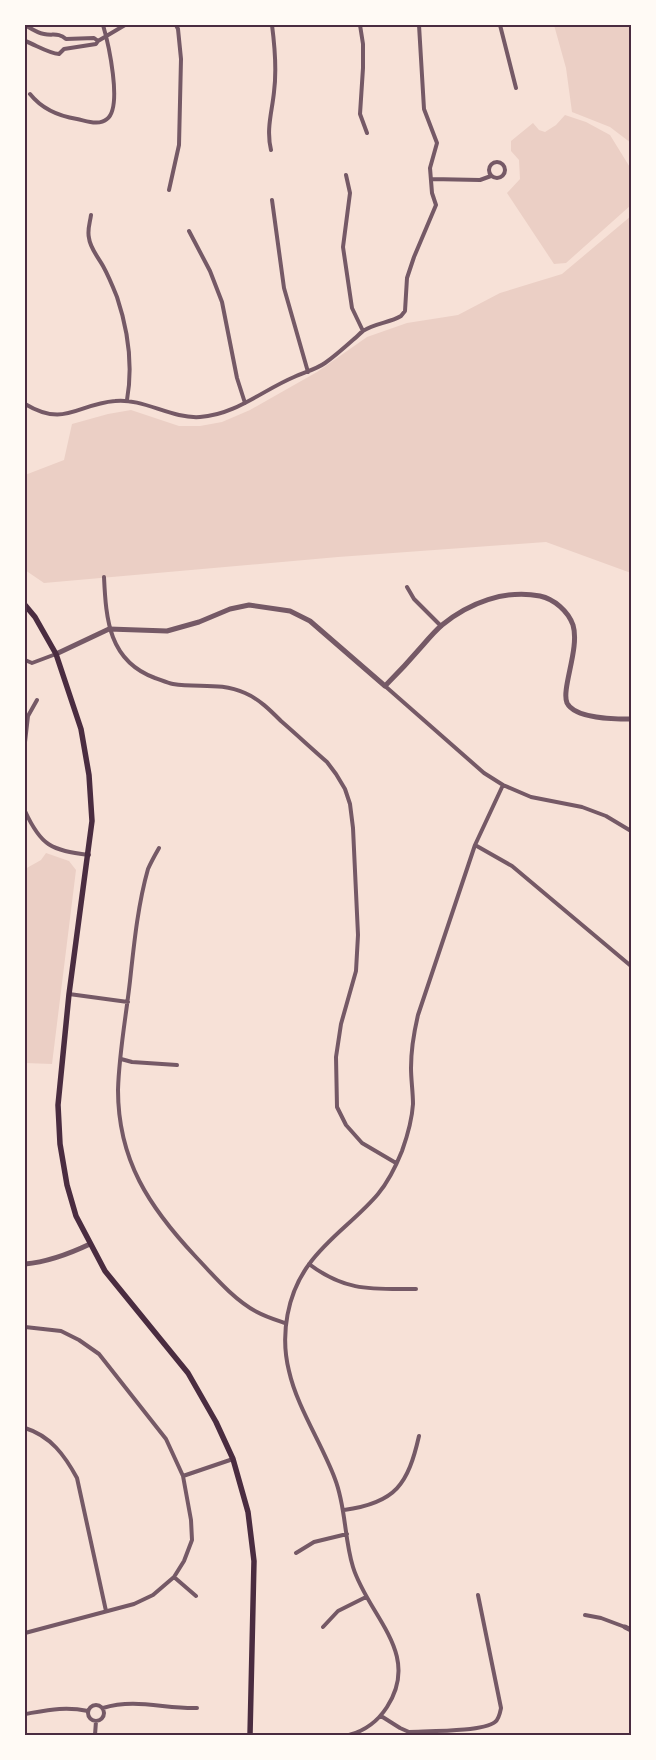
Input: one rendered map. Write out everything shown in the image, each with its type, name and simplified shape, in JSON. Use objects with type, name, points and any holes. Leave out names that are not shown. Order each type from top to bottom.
[{"type":"main road","points":[[25,605],[35,617],[56,654],[81,729],[89,775],[92,821],[69,994],[58,1105],[60,1144],[67,1185],[76,1216],[106,1271],[127,1300],[188,1374],[216,1422],[233,1459],[248,1512],[254,1561],[250,1735]]},
{"type":"street","points":[[25,25],[44,34],[55,33],[62,35],[66,39],[94,38],[98,41]]},
{"type":"street","points":[[30,94],[40,104],[61,116],[97,123],[106,121],[112,114],[114,106],[113,71],[107,36],[103,25]]},
{"type":"street","points":[[64,49],[96,44],[125,25]]},
{"type":"street","points":[[169,190],[179,145],[181,59],[176,25]]},
{"type":"street","points":[[271,150],[268,136],[274,90],[276,54],[272,25]]},
{"type":"street","points":[[360,25],[363,44],[363,68],[360,114],[367,133]]},
{"type":"street","points":[[25,404],[36,411],[49,415],[75,413],[90,406],[128,400],[191,418],[218,414],[245,403],[293,377],[324,364],[363,331],[396,319],[405,312],[407,278],[436,205],[430,168],[437,143],[424,109],[419,25]]},
{"type":"street","points":[[500,25],[516,88]]},
{"type":"street","points":[[25,40],[52,54],[59,54],[64,49],[66,39]]},
{"type":"street","points":[[431,178],[480,180],[491,176],[499,178],[504,175],[503,164],[498,162],[490,165],[488,170],[491,176]]},
{"type":"street","points":[[346,175],[350,193],[343,247],[352,308],[363,331]]},
{"type":"street","points":[[272,200],[284,288],[308,372]]},
{"type":"street","points":[[91,215],[88,230],[90,243],[117,296],[123,321],[129,359],[128,400]]},
{"type":"street","points":[[189,230],[210,271],[222,302],[237,378],[245,403]]},
{"type":"street","points":[[104,577],[105,606],[109,629],[124,657],[135,668],[148,676],[172,684],[223,687],[238,690],[258,700],[326,762],[345,789],[350,804],[353,828],[358,935],[356,971],[340,1024],[336,1057],[336,1105],[342,1119],[353,1135],[368,1148],[396,1163]]},
{"type":"street","points":[[407,587],[414,599],[441,626]]},
{"type":"street","points":[[384,686],[441,626],[466,609],[500,596],[525,593],[548,598],[562,608],[573,625],[575,650],[566,690],[567,703],[574,712],[606,718],[631,719]]},
{"type":"street","points":[[25,660],[32,663],[109,629],[167,631],[199,622],[230,609],[249,605],[290,611],[310,621],[484,773],[503,785],[531,796],[582,807],[606,816],[631,831]]},
{"type":"street","points":[[25,742],[28,716],[37,700]]},
{"type":"street","points":[[349,1735],[367,1727],[381,1716],[392,1699],[399,1678],[398,1662],[393,1642],[366,1597],[352,1565],[344,1510],[336,1481],[295,1392],[291,1378],[285,1348],[285,1323],[297,1286],[309,1264],[380,1192],[402,1151],[410,1124],[413,1104],[411,1066],[418,1015],[475,845],[503,785]]},
{"type":"street","points":[[25,811],[33,829],[45,843],[59,850],[88,855]]},
{"type":"street","points":[[475,845],[512,866],[631,966]]},
{"type":"street","points":[[159,848],[149,867],[135,934],[121,1059],[118,1090],[121,1122],[128,1152],[138,1181],[158,1213],[175,1234],[222,1284],[256,1312],[285,1323]]},
{"type":"street","points":[[69,994],[128,1002]]},
{"type":"street","points":[[121,1059],[132,1062],[176,1065]]},
{"type":"street","points":[[25,1264],[43,1262],[69,1254],[90,1244]]},
{"type":"street","points":[[309,1264],[334,1280],[353,1287],[416,1289]]},
{"type":"street","points":[[25,1327],[61,1331],[79,1340],[99,1354],[166,1439],[183,1476],[191,1520],[192,1540],[184,1561],[174,1577],[153,1596],[134,1604],[25,1633]]},
{"type":"street","points":[[25,1428],[50,1441],[67,1460],[77,1478],[106,1611]]},
{"type":"street","points":[[344,1510],[377,1501],[400,1486],[414,1460],[420,1436]]},
{"type":"street","points":[[183,1476],[233,1459]]},
{"type":"street","points":[[296,1553],[314,1542],[347,1534]]},
{"type":"street","points":[[174,1577],[196,1596]]},
{"type":"street","points":[[381,1716],[409,1732],[478,1728],[495,1723],[499,1718],[501,1708],[478,1595]]},
{"type":"street","points":[[323,1627],[338,1611],[366,1597]]},
{"type":"street","points":[[585,1615],[600,1618],[631,1630]]},
{"type":"street","points":[[96,1722],[88,1716],[88,1711],[95,1705],[103,1708],[133,1702],[197,1708]]},
{"type":"street","points":[[25,1714],[72,1708],[88,1711]]},
{"type":"street","points":[[96,1722],[104,1716],[103,1708]]},
{"type":"street","points":[[95,1735],[96,1722]]},
{"type":"shaded area","points":[[554,25],[631,25],[631,143],[610,127],[572,112],[566,68]]},
{"type":"shaded area","points":[[565,115],[586,122],[610,135],[631,169],[631,205],[566,263],[554,264],[507,193],[520,179],[519,160],[511,151],[511,141],[533,123],[539,130],[545,132],[556,125]]},
{"type":"shaded area","points":[[631,216],[631,573],[546,542],[338,557],[44,583],[25,570],[25,475],[64,460],[72,424],[131,410],[179,426],[200,426],[222,422],[250,410],[317,372],[367,337],[407,323],[458,315],[500,293],[562,274]]},
{"type":"shaded area","points":[[46,853],[69,861],[76,870],[52,1064],[25,1063],[25,869],[41,860]]}]
